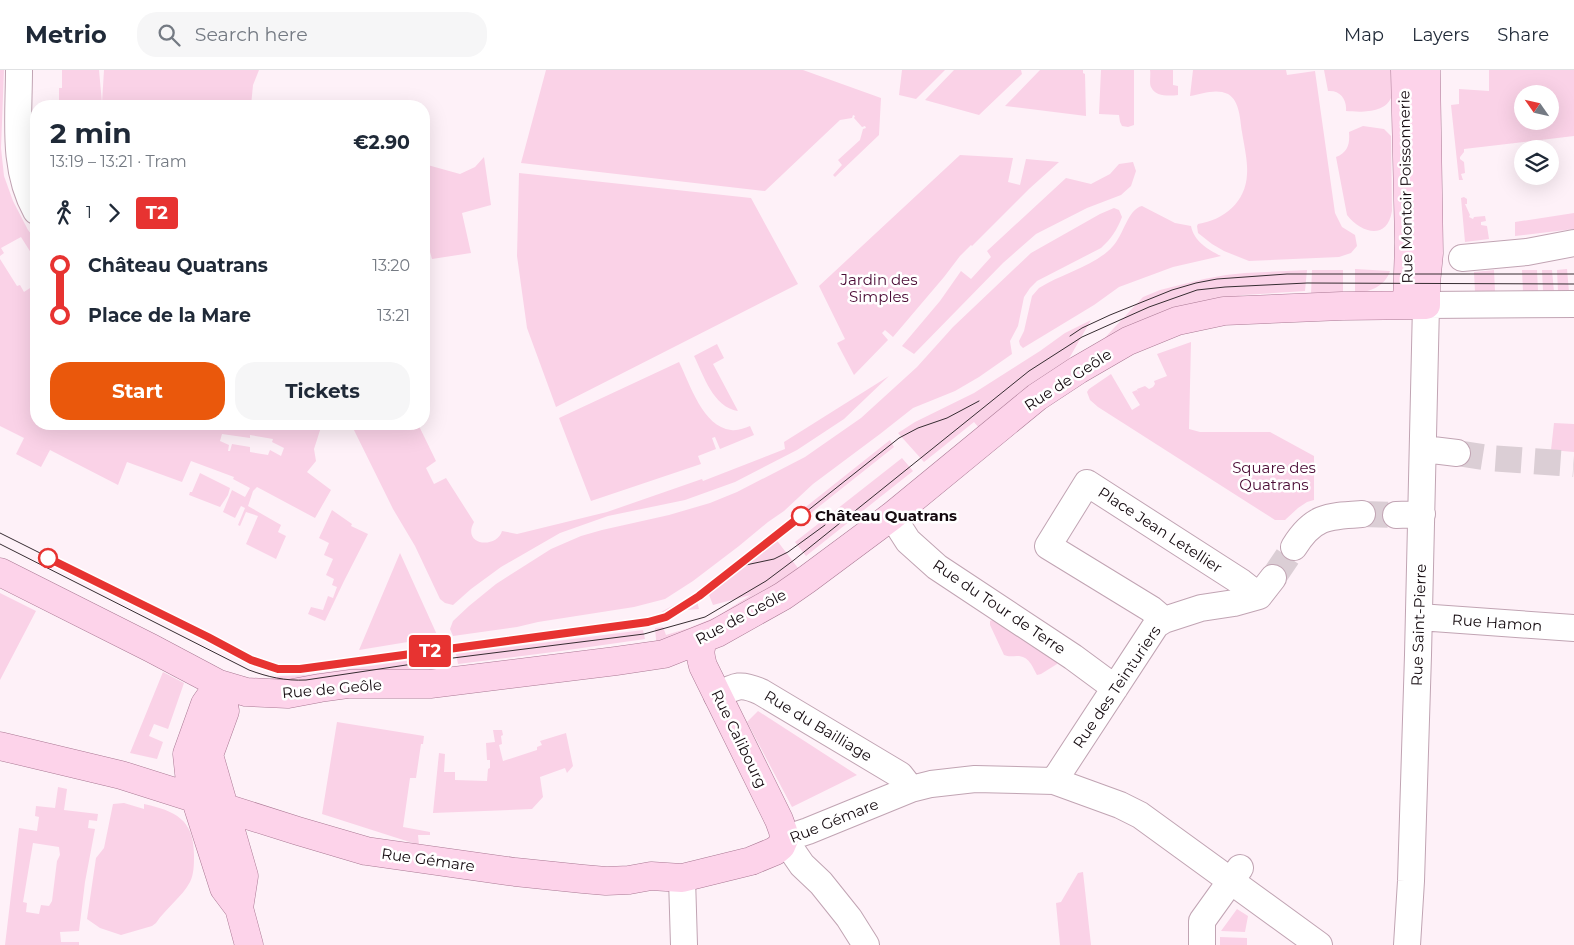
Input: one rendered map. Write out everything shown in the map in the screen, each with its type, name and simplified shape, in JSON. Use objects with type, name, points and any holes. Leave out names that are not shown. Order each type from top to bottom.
[{"type":"main road","name":"Rue Montoir Poissonnerie","points":[[1405,70],[1408,243],[1417,305]]},
{"type":"main road","name":"Rue Montoir Poissonnerie","points":[[1417,305],[1426,284],[1429,253],[1426,70]]},
{"type":"main road","name":"Rue de Geôle","points":[[0,572],[219,684],[246,692],[288,694],[349,684],[430,684],[616,661],[672,651],[717,633],[783,596],[892,516],[1037,397],[1078,370],[1128,341],[1177,321],[1224,311],[1333,306],[1417,305]]},
{"type":"main road","name":"Rue Calibourg","points":[[704,638],[699,655],[703,666],[779,820],[784,840]]},
{"type":"main road","points":[[219,684],[206,704],[187,754],[190,782],[224,888],[239,908],[250,945]]},
{"type":"main road","points":[[219,684],[225,712],[209,755],[244,876],[239,908]]},
{"type":"main road","name":"Rue Gémare","points":[[0,746],[121,775],[366,851],[516,872],[606,881],[629,880],[651,876],[682,878],[751,861],[775,851],[784,840]]},
{"type":"main road","points":[[237,852],[253,826],[265,821]]},
{"type":"street","points":[[20,70],[18,143],[20,167],[30,198]]},
{"type":"street","points":[[1462,258],[1527,252],[1574,243]]},
{"type":"street","points":[[1417,305],[1574,304]]},
{"type":"street","name":"Rue Saint-Pierre","points":[[1407,945],[1411,881],[1424,449],[1417,305]]},
{"type":"street","points":[[1424,449],[1457,453]]},
{"type":"street","name":"Place Jean Letellier","points":[[1164,620],[1151,609],[1048,546],[1087,483],[1241,582],[1266,587]]},
{"type":"street","points":[[1294,547],[1306,531],[1320,520],[1362,514]]},
{"type":"street","points":[[1396,514],[1422,514]]},
{"type":"street","name":"Rue du Tour de Terre","points":[[892,516],[908,541],[938,567],[1116,688]]},
{"type":"street","name":"Rue des Teinturiers","points":[[1054,781],[1156,625],[1164,620],[1201,608],[1234,603],[1266,587]]},
{"type":"street","name":"Rue Hamon","points":[[1419,617],[1574,628]]},
{"type":"street","points":[[672,651],[692,658],[703,666]]},
{"type":"street","name":"Rue du Bailliage","points":[[718,696],[732,687],[740,685],[761,692],[900,775],[911,789]]},
{"type":"street","name":"Rue Gémare","points":[[784,840],[911,789],[931,784],[975,778],[1054,781],[1103,798],[1134,812],[1231,874],[1319,945]]},
{"type":"street","points":[[784,840],[802,865],[821,883],[849,918],[866,945]]},
{"type":"street","points":[[1202,945],[1202,921],[1231,874]]},
{"type":"street","points":[[682,878],[684,945]]},
{"type":"green space","points":[[0,70],[4,70],[1,148],[4,176],[13,201],[30,232],[30,251],[21,237],[1,248],[4,253],[0,256]]},
{"type":"green space","points":[[62,70],[99,70],[102,100],[59,100],[59,88],[62,88]]},
{"type":"green space","points":[[104,70],[259,70],[253,85],[252,100],[102,100]]},
{"type":"green space","points":[[546,70],[803,70],[881,98],[879,135],[835,177],[833,175],[842,165],[838,160],[860,140],[863,129],[866,128],[865,126],[862,127],[853,115],[852,118],[840,120],[765,191],[521,163]]},
{"type":"green space","points":[[902,70],[945,70],[916,99],[899,95]]},
{"type":"green space","points":[[954,70],[1021,70],[1022,74],[979,115],[925,100]]},
{"type":"green space","points":[[1040,70],[1083,70],[1085,74],[1086,116],[1005,106]]},
{"type":"green space","points":[[1101,70],[1134,70],[1134,125],[1122,126],[1119,115],[1099,114]]},
{"type":"green space","points":[[1150,70],[1173,70],[1173,85],[1178,86],[1178,95],[1171,96],[1156,93],[1150,85]]},
{"type":"green space","points":[[1193,70],[1286,70],[1287,75],[1315,71],[1335,213],[1342,227],[1355,235],[1357,246],[1351,253],[1339,257],[1249,261],[1224,251],[1198,233],[1198,224],[1208,222],[1225,214],[1238,201],[1246,184],[1247,169],[1240,117],[1235,101],[1223,92],[1209,92],[1190,96]]},
{"type":"green space","points":[[1324,70],[1391,70],[1391,98],[1383,107],[1371,111],[1346,111],[1342,96],[1336,92],[1328,91]]},
{"type":"green space","points":[[1489,70],[1574,70],[1574,136],[1540,140],[1514,140],[1514,143],[1464,149],[1460,159],[1464,162],[1465,173],[1461,174],[1463,180],[1459,180],[1451,105],[1459,104],[1459,89],[1489,91]]},
{"type":"green space","points":[[1363,126],[1384,129],[1391,136],[1392,211],[1385,227],[1373,231],[1359,226],[1347,215],[1336,157],[1343,153],[1347,147],[1349,132]]},
{"type":"green space","name":"Jardin des Simples","points":[[960,155],[1013,158],[1008,182],[1020,185],[1026,159],[1059,162],[960,256],[893,337],[885,330],[882,333],[888,340],[854,375],[837,343],[845,339],[819,286]]},
{"type":"green space","points":[[484,157],[491,205],[462,213],[471,253],[432,259],[430,252],[430,166],[460,174],[475,167]]},
{"type":"green space","points":[[1133,162],[1136,171],[1131,186],[1121,195],[1087,208],[1036,234],[1003,263],[914,354],[902,346],[940,301],[961,271],[971,279],[991,257],[987,251],[1066,178],[1091,184],[1110,174],[1119,164]]},
{"type":"green space","points":[[519,173],[751,198],[798,284],[556,407],[527,328],[517,256]]},
{"type":"green space","points":[[1461,198],[1467,199],[1467,204],[1465,204],[1470,215],[1469,217],[1473,219],[1474,217],[1485,216],[1486,221],[1481,222],[1481,225],[1487,226],[1489,239],[1465,242]]},
{"type":"green space","points":[[1142,206],[1175,223],[1191,226],[1195,236],[1202,244],[1221,256],[1173,267],[1119,287],[1094,305],[1023,348],[1019,341],[1024,331],[1032,296],[1039,288],[1098,259],[1106,253],[1117,242],[1129,217],[1137,208]]},
{"type":"green space","points":[[1114,208],[1119,210],[1122,217],[1105,245],[1037,281],[1030,288],[1024,297],[1018,326],[1010,341],[1012,354],[955,391],[913,408],[813,484],[784,511],[693,581],[665,599],[634,607],[453,636],[450,629],[453,621],[469,606],[496,584],[551,549],[581,536],[710,503],[737,492],[805,457],[861,418],[917,367],[953,327],[1031,253]]},
{"type":"green space","points":[[1574,213],[1574,229],[1515,236],[1515,222]]},
{"type":"green space","points":[[0,259],[17,286],[20,285],[24,292],[30,288],[30,430],[320,430],[314,449],[316,461],[307,472],[331,490],[315,518],[257,487],[253,491],[248,506],[281,525],[278,532],[286,536],[276,559],[246,544],[258,516],[246,512],[240,526],[238,525],[245,508],[241,506],[235,518],[223,512],[232,490],[245,497],[250,488],[233,479],[234,477],[191,461],[182,482],[127,462],[118,485],[50,450],[41,467],[16,454],[24,438],[0,426]],"holes":[[[222,434],[250,438],[250,435],[273,439],[272,442],[284,448],[281,456],[270,450],[268,455],[250,452],[250,447],[232,444],[230,451],[228,451],[229,445],[220,441]]]},
{"type":"green space","points":[[1355,269],[1390,271],[1385,281],[1377,287],[1355,293]]},
{"type":"green space","points":[[1567,269],[1569,292],[1558,292],[1557,270]]},
{"type":"green space","points":[[1307,270],[1305,291],[1243,295],[1216,301],[1099,344],[1143,297],[1160,290],[1226,275]]},
{"type":"green space","points":[[1312,270],[1343,270],[1343,293],[1311,294]]},
{"type":"green space","points":[[1494,270],[1495,291],[1475,292],[1474,272]]},
{"type":"green space","points":[[1522,270],[1537,270],[1538,291],[1523,292]]},
{"type":"green space","points":[[1542,270],[1552,270],[1554,292],[1543,291]]},
{"type":"green space","points":[[1091,320],[1067,362],[980,429],[974,422],[924,462],[898,433],[915,422],[974,393],[1065,333]]},
{"type":"green space","name":"Square des Quatrans","points":[[1191,342],[1189,429],[1200,432],[1270,432],[1314,456],[1314,500],[1298,508],[1285,520],[1275,520],[1098,407],[1090,400],[1087,392],[1089,389],[1111,374],[1132,410],[1140,405],[1132,392],[1137,390],[1138,392],[1137,389],[1145,386],[1149,389],[1155,384],[1154,381],[1167,376],[1157,354]]},
{"type":"green space","points":[[717,344],[724,358],[713,364],[738,411],[722,404],[710,390],[694,356]]},
{"type":"green space","points":[[679,362],[699,403],[713,421],[721,427],[731,430],[739,430],[750,426],[754,435],[720,449],[715,437],[712,438],[716,449],[698,456],[701,464],[591,501],[559,418]]},
{"type":"green space","points":[[889,376],[844,419],[797,450],[735,482],[685,500],[608,516],[560,533],[501,567],[453,605],[445,603],[440,599],[415,546],[393,509],[354,430],[421,430],[436,461],[426,468],[434,484],[446,478],[474,522],[471,530],[472,536],[481,542],[494,541],[502,531],[517,534],[607,512],[702,479],[703,481],[785,449],[784,442]]},
{"type":"green space","points":[[1554,423],[1574,424],[1574,452],[1551,450]]},
{"type":"green space","points":[[890,440],[894,447],[787,532],[783,525]]},
{"type":"green space","points":[[902,458],[913,471],[806,556],[795,542]]},
{"type":"green space","points":[[200,473],[230,488],[220,507],[189,495]]},
{"type":"green space","points":[[332,510],[352,524],[351,526],[368,534],[325,621],[308,614],[311,607],[323,610],[328,596],[333,598],[337,587],[332,585],[334,579],[326,575],[333,559],[324,555],[329,543],[319,538]]},
{"type":"green space","points":[[772,534],[801,572],[657,650],[655,628],[663,627],[666,635],[689,628],[716,617],[751,595],[713,605],[705,585]]},
{"type":"green space","points":[[400,553],[438,637],[359,650]]},
{"type":"green space","points":[[0,593],[36,611],[0,680]]},
{"type":"green space","points":[[695,594],[699,609],[661,612]]},
{"type":"green space","points":[[994,619],[1057,661],[1057,664],[1037,675],[1030,662],[1021,656],[1004,655],[990,625],[990,621]]},
{"type":"green space","points":[[643,630],[645,639],[561,651],[458,664],[456,654]]},
{"type":"green space","points":[[447,655],[449,677],[318,683],[265,680],[280,676],[307,675]]},
{"type":"green space","points":[[163,672],[184,683],[168,729],[154,724],[149,736],[163,742],[157,759],[130,753]]},
{"type":"green space","points":[[758,711],[857,775],[792,807],[747,722]]},
{"type":"green space","points":[[337,722],[424,736],[416,778],[410,778],[403,827],[430,832],[430,835],[418,835],[419,845],[322,814]]},
{"type":"green space","points":[[493,730],[502,730],[502,744],[499,745],[503,761],[537,750],[537,747],[542,745],[540,741],[566,733],[573,766],[567,773],[565,768],[540,777],[543,797],[532,809],[433,813],[439,753],[445,754],[444,772],[455,772],[455,780],[487,781],[490,760],[487,760],[486,743],[495,742]]},
{"type":"green space","points":[[58,787],[67,789],[64,810],[98,814],[97,821],[89,820],[88,828],[95,829],[85,882],[79,931],[60,932],[61,942],[79,942],[79,945],[5,945],[19,828],[37,831],[39,817],[35,816],[36,806],[55,808]],"holes":[[[33,843],[59,847],[60,855],[57,861],[52,901],[49,906],[41,905],[39,914],[26,912],[27,903],[23,902]]]},
{"type":"green space","points":[[124,803],[144,809],[144,804],[155,807],[181,819],[191,833],[194,862],[192,876],[187,887],[156,923],[152,926],[121,935],[100,928],[87,919],[96,858],[104,848],[113,804]]},
{"type":"green space","points":[[1083,872],[1091,945],[1060,945],[1056,903],[1061,902],[1078,873]]},
{"type":"green space","points":[[1237,909],[1248,916],[1245,932],[1221,931]]},
{"type":"green space","points":[[1220,937],[1247,938],[1247,945],[1220,945]]},
{"type":"tunnel","points":[[1457,453],[1489,458],[1574,464]]},
{"type":"tunnel","points":[[1362,514],[1396,515]]},
{"type":"tunnel","points":[[1273,578],[1294,547]]},
{"type":"tram line","points":[[1070,336],[1082,328],[1110,315],[1172,290],[1217,279],[1287,274],[1574,274]]},
{"type":"tram line","points":[[0,544],[249,670],[270,677],[284,679],[306,680],[453,658],[644,634],[705,617],[766,581],[1029,371],[1082,337],[1149,307],[1197,290],[1225,287],[1307,283],[1574,284]]},
{"type":"tram line","points":[[0,533],[251,660],[278,669],[300,669],[648,622],[666,617],[699,597],[899,438],[918,428],[947,418],[979,401]]},
{"type":"tram line","name":"T2","points":[[48,558],[251,660],[278,669],[300,669],[648,622],[666,617],[699,596],[801,516]]},
{"type":"tram line","points":[[741,566],[774,559],[788,552],[825,525]]},
{"type":"place","name":"Château Quatrans","points":[[801,516]]}]
